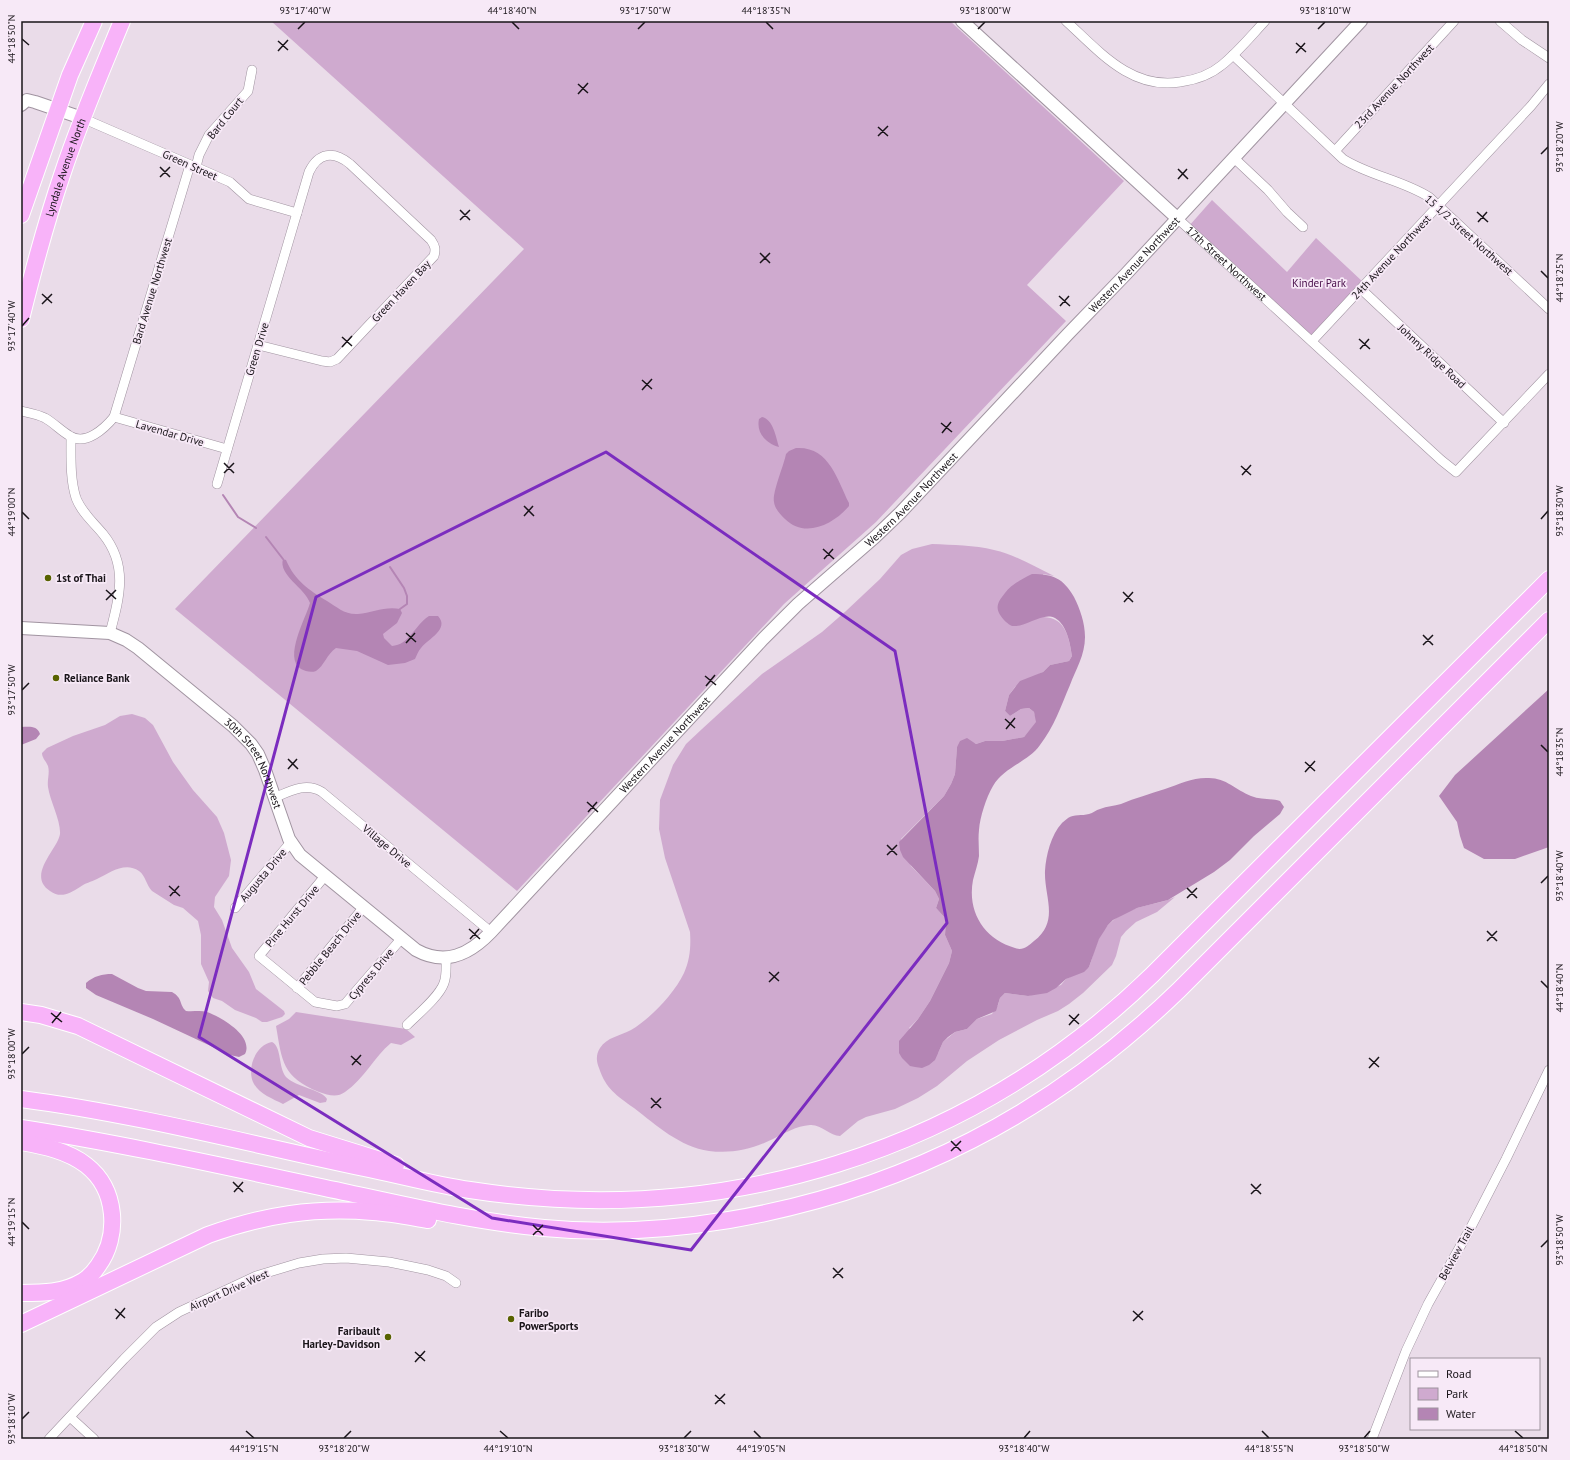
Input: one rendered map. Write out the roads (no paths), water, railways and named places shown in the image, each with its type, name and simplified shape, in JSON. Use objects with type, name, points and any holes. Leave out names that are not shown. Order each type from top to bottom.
[{"type":"highway","points":[[21,214],[79,53],[94,21]]},
{"type":"highway","name":"Lyndale Avenue North","points":[[21,319],[62,176],[82,118],[122,21]]},
{"type":"highway","points":[[21,1099],[77,1107],[469,1190],[559,1200],[638,1200],[720,1192],[806,1174],[863,1156],[947,1120],[1004,1089],[1077,1040],[1133,994],[1549,579]]},
{"type":"highway","points":[[21,1324],[208,1235],[240,1224],[280,1215],[348,1210],[375,1212],[455,1225],[502,1229],[595,1231],[647,1229],[712,1222],[769,1213],[828,1198],[863,1187],[921,1165],[976,1139],[1031,1108],[1108,1053],[1156,1012],[1549,620]]},
{"type":"highway","points":[[21,1012],[47,1017],[78,1026],[309,1138],[500,1194]]},
{"type":"highway","points":[[21,1128],[132,1147],[472,1219],[546,1228],[595,1231]]},
{"type":"highway","points":[[21,1142],[62,1152],[76,1158],[87,1166],[98,1177],[105,1189],[110,1202],[113,1217],[109,1246],[103,1260],[84,1280],[57,1292],[21,1293]]},
{"type":"highway","points":[[21,1290],[39,1293]]},
{"type":"highway","points":[[21,1311],[44,1308],[67,1301]]},
{"type":"street","name":"17th Street Northwest","points":[[962,21],[1441,460],[1456,472],[1504,423]]},
{"type":"street","points":[[1066,21],[1115,65],[1128,74],[1143,80],[1160,83],[1192,81],[1207,75],[1221,66],[1233,55],[1265,21]]},
{"type":"street","name":"Western Avenue Northwest","points":[[446,958],[469,951],[491,932],[763,639],[798,604],[871,542],[900,513],[1361,21]]},
{"type":"street","name":"23rd Avenue Northwest","points":[[1334,151],[1454,21]]},
{"type":"street","points":[[1500,21],[1522,40],[1549,58]]},
{"type":"street","name":"15 1/2 Street Northwest","points":[[1233,55],[1344,159],[1354,166],[1418,190],[1429,197],[1549,309]]},
{"type":"street","name":"Bard Court","points":[[193,166],[209,135],[248,91],[252,70]]},
{"type":"street","name":"24th Avenue Northwest","points":[[1312,341],[1531,106],[1549,84]]},
{"type":"street","points":[[23,100],[58,109],[82,118]]},
{"type":"street","name":"Green Street","points":[[82,118],[230,182],[249,199],[296,214]]},
{"type":"street","name":"Green Haven Bay","points":[[258,345],[322,361],[330,362],[337,359],[434,256],[436,251],[435,245],[431,240],[350,164],[334,151],[312,164],[308,172],[296,214]]},
{"type":"street","points":[[1234,158],[1268,190],[1287,212],[1303,227]]},
{"type":"street","name":"Bard Avenue Northwest","points":[[114,417],[193,166]]},
{"type":"street","name":"Green Drive","points":[[217,484],[296,214]]},
{"type":"street","name":"Johnny Ridge Road","points":[[1361,289],[1504,423]]},
{"type":"street","points":[[1504,423],[1549,374]]},
{"type":"street","points":[[21,411],[41,417],[71,437],[80,439],[91,436],[105,426],[114,417]]},
{"type":"street","name":"Lavendar Drive","points":[[114,417],[227,449]]},
{"type":"street","points":[[71,437],[73,483],[76,498],[84,513],[110,544],[119,568],[120,588],[110,633]]},
{"type":"street","name":"30th Street Northwest","points":[[21,628],[110,633],[126,640],[144,652],[242,734],[255,749],[291,842],[300,855],[400,939],[420,952],[435,957],[446,958]]},
{"type":"street","name":"Village Drive","points":[[274,798],[302,788],[313,788],[322,792],[491,932]]},
{"type":"street","name":"Augusta Drive","points":[[235,908],[291,842]]},
{"type":"street","name":"Pine Hurst Drive","points":[[259,956],[325,876]]},
{"type":"street","name":"Pebble Beach Drive","points":[[297,988],[363,908]]},
{"type":"street","name":"Cypress Drive","points":[[259,956],[315,1002],[338,1006],[345,1004],[400,939]]},
{"type":"street","points":[[407,1025],[442,986],[446,976],[446,958]]},
{"type":"street","name":"Belview Trail","points":[[1372,1439],[1406,1351],[1428,1304],[1482,1206],[1549,1070]]},
{"type":"street","name":"Airport Drive West","points":[[49,1439],[156,1327],[179,1312],[256,1276],[299,1263],[323,1259],[346,1258],[389,1262],[428,1270],[446,1276],[456,1283]]},
{"type":"street","points":[[70,1417],[94,1439]]},
{"type":"water","points":[[762,417],[769,421],[779,447],[770,443],[763,437],[758,424],[759,419]]},
{"type":"water","points":[[796,448],[817,452],[824,458],[836,475],[849,503],[849,506],[843,513],[819,527],[801,528],[793,525],[781,515],[775,505],[775,492],[786,454]]},
{"type":"water","points":[[283,559],[286,560],[294,574],[303,584],[314,593],[345,612],[358,614],[384,609],[400,609],[402,613],[397,623],[383,634],[384,638],[392,646],[403,642],[429,616],[438,616],[441,621],[440,629],[437,634],[420,649],[415,659],[405,663],[388,665],[357,651],[336,648],[330,653],[316,671],[310,672],[303,670],[296,664],[294,656],[297,638],[310,603],[303,592],[284,571]]},
{"type":"water","points":[[1032,574],[1052,576],[1066,585],[1074,597],[1082,616],[1085,632],[1085,644],[1080,662],[1049,731],[1035,751],[998,779],[990,791],[984,808],[979,830],[979,856],[973,880],[972,892],[975,913],[980,923],[987,931],[1004,944],[1018,949],[1027,946],[1042,933],[1047,925],[1049,917],[1045,881],[1048,852],[1052,839],[1058,828],[1070,817],[1089,814],[1097,810],[1121,804],[1187,781],[1203,778],[1221,780],[1246,794],[1255,797],[1280,801],[1284,807],[1280,814],[1254,836],[1230,860],[1214,872],[1168,900],[1137,908],[1113,920],[1099,939],[1089,967],[1084,972],[1066,979],[1056,988],[1047,993],[1028,996],[1005,993],[1000,998],[996,1011],[977,1019],[967,1029],[955,1032],[948,1037],[943,1042],[935,1060],[929,1065],[922,1068],[910,1066],[899,1053],[899,1041],[918,1019],[930,1001],[949,963],[952,951],[945,935],[946,919],[936,908],[939,899],[935,891],[903,857],[899,842],[944,796],[955,774],[957,747],[960,741],[967,738],[976,744],[985,741],[1002,741],[1024,737],[1036,722],[1034,712],[1029,708],[1021,709],[1010,716],[1005,711],[1009,695],[1020,681],[1043,672],[1050,665],[1069,661],[1072,656],[1069,640],[1065,630],[1055,618],[1045,617],[1019,626],[1014,626],[1006,622],[998,611],[999,601],[1005,593],[1014,584]]},
{"type":"water","points":[[1549,689],[1549,847],[1515,859],[1484,859],[1464,848],[1457,822],[1439,796],[1455,775]]},
{"type":"water","points":[[21,727],[35,728],[40,734],[36,739],[21,745]]},
{"type":"water","points":[[112,974],[146,991],[172,992],[178,997],[186,1011],[204,1011],[220,1018],[241,1034],[247,1047],[245,1054],[239,1057],[230,1055],[153,1019],[96,995],[86,988],[86,983],[95,977]]},
{"type":"waterway","points":[[223,495],[238,517],[256,528]]},
{"type":"waterway","points":[[266,537],[283,559]]},
{"type":"waterway","points":[[390,567],[404,588],[407,596],[407,604],[400,609]]},
{"type":"place","name":"1st of Thai","points":[[48,578]]},
{"type":"place","name":"Reliance Bank","points":[[56,678]]},
{"type":"place","name":"Faribo PowerSports","points":[[511,1319]]},
{"type":"place","name":"Faribault Harley-Davidson","points":[[388,1337]]},
{"type":"park label","name":"Kinder Park","points":[[1319,283]]}]
